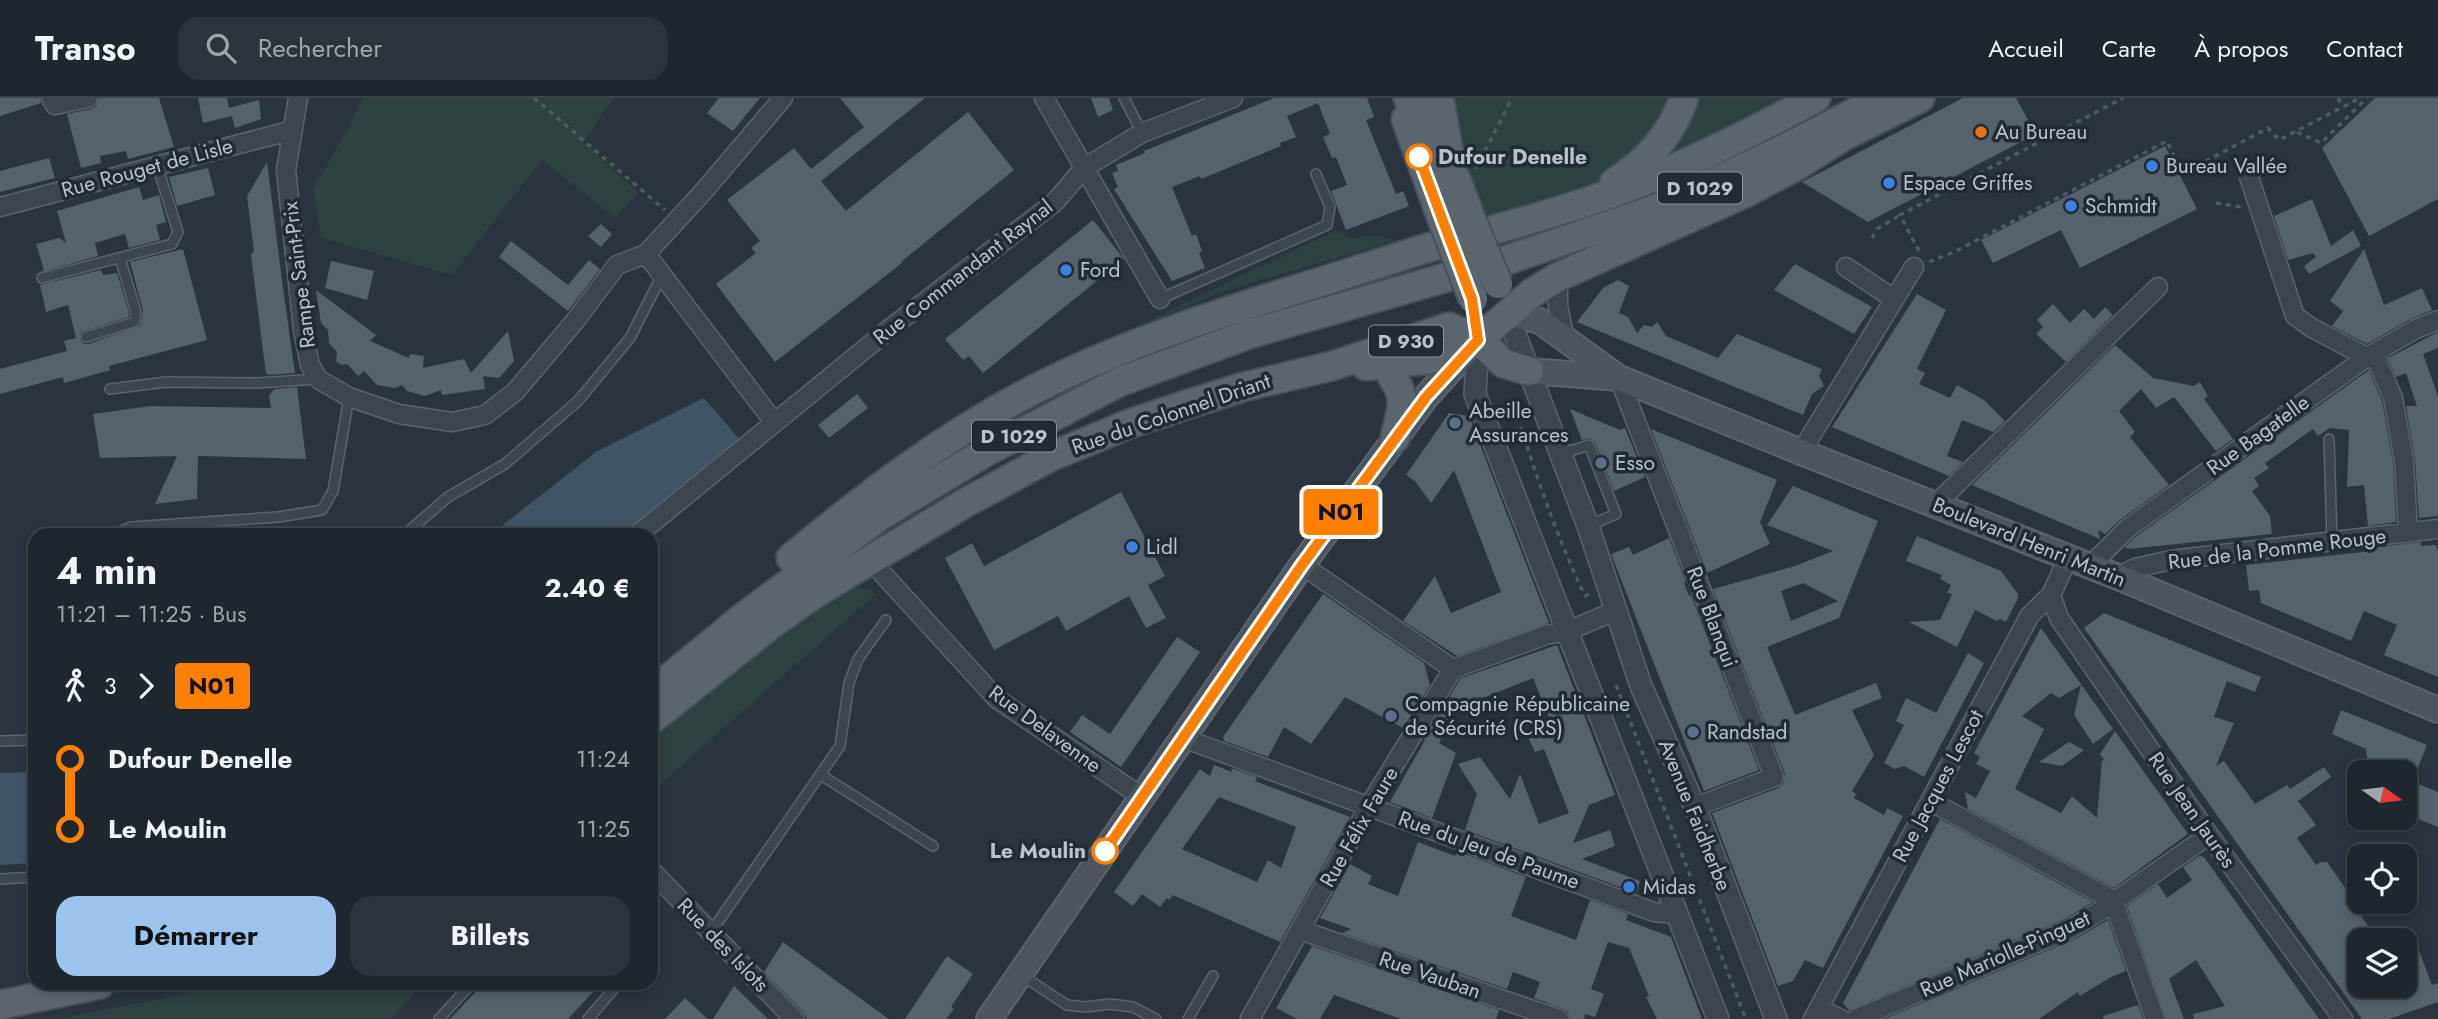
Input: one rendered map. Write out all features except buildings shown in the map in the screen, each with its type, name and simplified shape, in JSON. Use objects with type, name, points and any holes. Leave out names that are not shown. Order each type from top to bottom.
[{"type":"main road","points":[[1395,98],[1472,299],[1478,340],[1503,363],[1529,370]]},
{"type":"main road","points":[[1408,98],[1463,197]]},
{"type":"main road","points":[[1439,98],[1444,133],[1463,197],[1507,313]]},
{"type":"main road","points":[[1589,199],[1632,171],[1657,147],[1668,133],[1684,98]]},
{"type":"main road","name":"D 1029","points":[[658,667],[806,545],[918,461],[959,433],[1038,387],[1161,334],[1651,178],[1750,133],[1816,98]]},
{"type":"main road","name":"D 1029","points":[[658,687],[746,615],[880,516],[989,450],[1119,382],[1249,334],[1510,259],[1656,209],[1784,149],[1883,98]]},
{"type":"main road","points":[[989,1019],[1302,565],[1426,397],[1478,340],[1532,293],[1558,277],[1745,193],[1798,165],[1842,137],[1920,98]]},
{"type":"main road","name":"Boulevard Henri Martin","points":[[1507,313],[1540,321],[1619,378],[2118,577],[2438,710]]},
{"type":"main road","name":"D 930","points":[[1332,366],[1449,327],[1478,340]]},
{"type":"main road","points":[[1395,438],[1403,401],[1402,390],[1385,365],[1451,357],[1478,340]]},
{"type":"main road","name":"D 930","points":[[1332,366],[1385,365]]},
{"type":"main road","name":"Rue du Colonnel Driant","points":[[658,714],[769,626],[814,594],[1010,478],[1083,442],[1129,424],[1242,387],[1332,366]]},
{"type":"main road","name":"Boulevard Henri Martin","points":[[1529,370],[1619,378]]},
{"type":"main road","points":[[0,1005],[69,990]]},
{"type":"street","points":[[51,98],[55,105],[88,98]]},
{"type":"street","name":"Rampe Saint-Prix","points":[[298,98],[286,170],[303,330],[310,365],[318,379]]},
{"type":"street","points":[[318,379],[349,397],[399,414],[452,422],[485,415],[515,392],[575,321],[617,265],[646,254],[783,98]]},
{"type":"street","points":[[1044,98],[1160,299]]},
{"type":"street","name":"Rue Commandant Raynal","points":[[646,528],[893,326],[1055,202],[1084,168],[1142,133],[1233,98]]},
{"type":"street","name":"Rue Rouget de Lisle","points":[[0,207],[293,130]]},
{"type":"street","points":[[2249,177],[2295,316],[2312,328],[2371,355],[2393,398],[2404,461],[2408,533]]},
{"type":"street","points":[[646,254],[774,422]]},
{"type":"street","points":[[1846,267],[1894,299]]},
{"type":"street","points":[[1801,452],[1914,267]]},
{"type":"street","points":[[1558,277],[1558,305],[1564,336]]},
{"type":"street","points":[[1935,505],[2158,287]]},
{"type":"street","name":"Avenue Faidherbe","points":[[1507,313],[1588,526],[1641,686],[1695,807],[1776,1019]]},
{"type":"street","name":"Rue Bagatelle","points":[[2079,562],[2371,355],[2416,329],[2438,320]]},
{"type":"street","points":[[1478,340],[1475,394],[1718,1019]]},
{"type":"street","name":"Rue Blanqui","points":[[1619,378],[1774,776],[1695,807]]},
{"type":"street","name":"Rue de la Pomme Rouge","points":[[2118,577],[2135,568],[2171,560],[2438,529]]},
{"type":"street","name":"Rue Delavenne","points":[[870,560],[997,699],[1142,797]]},
{"type":"street","name":"Rue Jacques Lescot","points":[[1816,1014],[2030,615],[2079,562]]},
{"type":"street","points":[[1302,565],[1452,669],[1546,635],[1568,631],[1615,611]]},
{"type":"street","name":"Rue Jean Jaurès","points":[[2051,595],[2059,618],[2209,835],[2343,1019]]},
{"type":"street","name":"Rue Félix Faure","points":[[1250,1019],[1369,806],[1452,669]]},
{"type":"street","name":"Rue du Jeu de Paume","points":[[1183,738],[1654,912],[1678,914]]},
{"type":"street","points":[[1930,801],[2113,900],[2155,1019]]},
{"type":"street","name":"Rue Mariolle-Pinguet","points":[[1855,1019],[2070,929],[2105,908],[2209,835]]},
{"type":"street","name":"Rue des Islots","points":[[658,877],[788,1017]]},
{"type":"street","name":"Rue Vauban","points":[[1300,929],[1559,1019]]},
{"type":"street","points":[[1816,1014],[1841,1019]]},
{"type":"lane","points":[[1124,98],[1142,133]]},
{"type":"lane","points":[[42,278],[172,244],[178,232],[157,165]]},
{"type":"lane","points":[[1160,299],[1327,225],[1330,207],[1316,174]]},
{"type":"lane","points":[[86,337],[134,322],[136,312],[120,258]]},
{"type":"lane","points":[[412,528],[448,496],[505,464],[578,401],[630,338],[661,277]]},
{"type":"lane","points":[[110,389],[166,382],[256,383],[318,379]]},
{"type":"lane","points":[[129,528],[278,517],[322,510],[333,491],[349,397]]},
{"type":"lane","points":[[2329,439],[2332,542]]},
{"type":"lane","points":[[1561,454],[1589,444],[1616,514],[1588,526]]},
{"type":"lane","points":[[711,932],[840,747],[849,683],[858,659],[886,620]]},
{"type":"lane","points":[[0,741],[28,740]]},
{"type":"lane","points":[[821,775],[933,846]]},
{"type":"lane","points":[[0,879],[28,877]]},
{"type":"lane","points":[[1020,974],[1068,1005],[1085,1007],[1110,1004],[1133,1007],[1156,1019]]},
{"type":"lane","points":[[1188,1019],[1213,976]]},
{"type":"lane","points":[[439,1019],[466,990]]},
{"type":"lane","points":[[588,1019],[613,990]]},
{"type":"path","points":[[534,98],[677,220]]},
{"type":"path","points":[[1463,197],[1512,98]]},
{"type":"path","points":[[1872,238],[1877,229],[1900,215],[2123,98]]},
{"type":"path","points":[[2338,98],[2343,107]]},
{"type":"path","points":[[1900,215],[1925,264],[1954,253],[2167,141],[2182,174],[2268,128],[2279,140],[2360,98]]},
{"type":"path","points":[[2297,132],[2321,143],[2367,98]]},
{"type":"path","points":[[1521,427],[1543,498],[1585,596],[1609,587]]},
{"type":"path","points":[[1588,684],[1641,686]]},
{"type":"path","points":[[1616,685],[1746,1019]]},
{"type":"path","points":[[1674,834],[1704,831]]},
{"type":"green space","points":[[363,98],[613,98],[584,142],[638,193],[614,217],[542,160],[452,275],[321,238],[313,188]]},
{"type":"green space","points":[[1452,98],[1669,98],[1658,127],[1618,171],[1599,181],[1488,217],[1464,162],[1455,131]]},
{"type":"green space","points":[[1696,98],[1796,98],[1658,161]]},
{"type":"green space","points":[[1337,230],[1350,239],[1368,235],[1399,240],[1229,289],[1119,335]]},
{"type":"green space","points":[[850,585],[876,594],[658,786],[658,728],[787,623]]},
{"type":"green space","points":[[196,990],[416,990],[392,1019],[56,1019]]},
{"type":"water","points":[[704,398],[741,441],[632,528],[499,528],[596,452]]},
{"type":"water","points":[[28,772],[28,863],[0,865],[0,773]]},
{"type":"bus line","name":"N01","points":[[1105,851],[1302,565],[1426,397],[1478,340],[1472,299],[1419,157]]},
{"type":"place","name":"Au Bureau","points":[[1981,132]]},
{"type":"place","name":"Dufour Denelle","points":[[1419,157]]},
{"type":"place","name":"Bureau Vallée","points":[[2152,166]]},
{"type":"place","name":"Espace Griffes","points":[[1889,183]]},
{"type":"place","name":"Schmidt","points":[[2071,206]]},
{"type":"place","name":"Ford","points":[[1066,270]]},
{"type":"place","name":"Abeille Assurances","points":[[1455,423]]},
{"type":"place","name":"Esso","points":[[1601,463]]},
{"type":"place","name":"Lidl","points":[[1132,547]]},
{"type":"place","name":"Compagnie Républicaine de Sécurité (CRS)","points":[[1391,716]]},
{"type":"place","name":"Randstad","points":[[1693,732]]},
{"type":"place","name":"Le Moulin","points":[[1105,851]]},
{"type":"place","name":"Midas","points":[[1629,887]]}]
